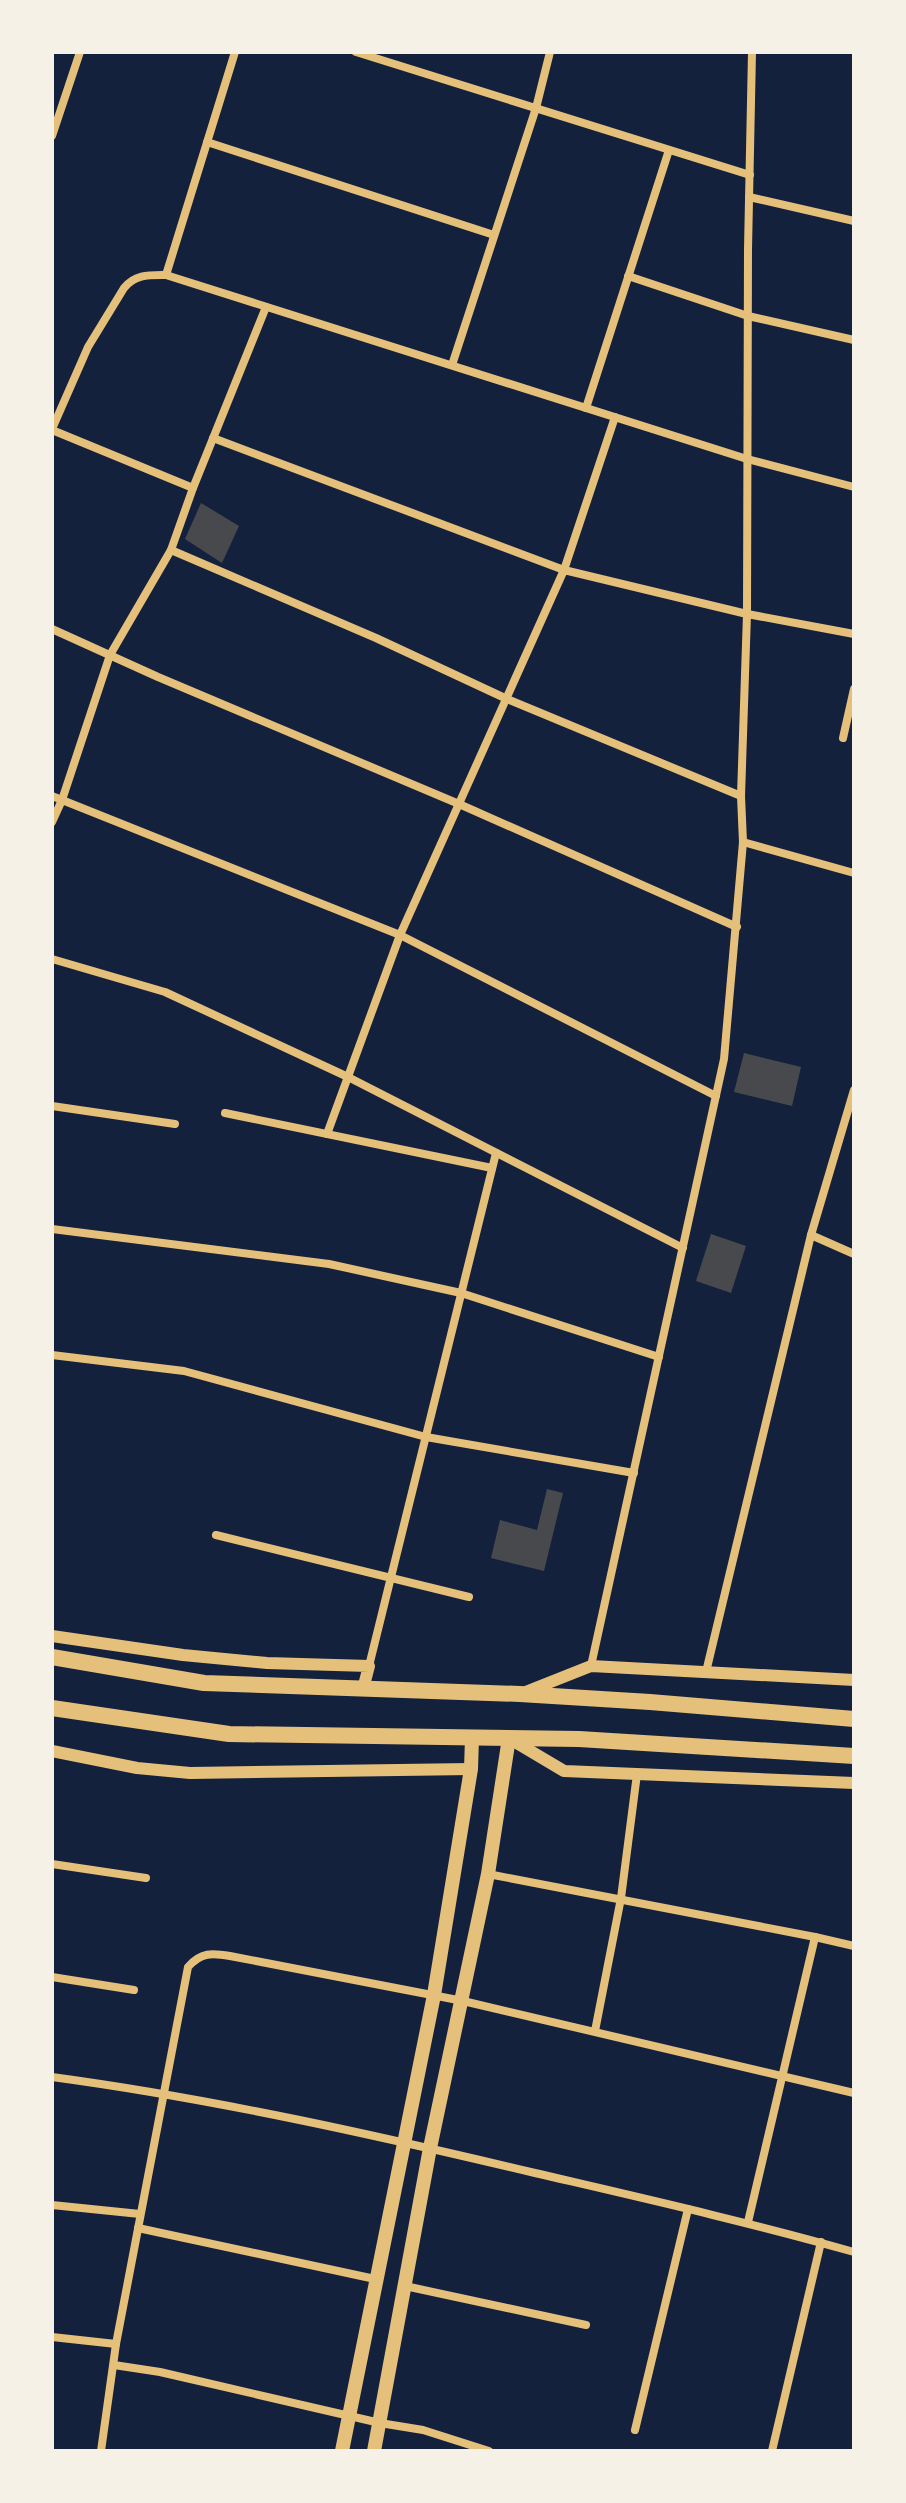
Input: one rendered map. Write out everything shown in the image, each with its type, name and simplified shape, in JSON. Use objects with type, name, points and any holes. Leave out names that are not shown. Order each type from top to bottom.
[{"type":"highway","points":[[52,1657],[204,1683],[520,1694],[854,1719]]},
{"type":"highway","points":[[52,1708],[229,1734],[509,1738],[854,1756]]},
{"type":"main road","points":[[342,2451],[434,1995],[471,1769],[472,1738]]},
{"type":"main road","points":[[374,2451],[430,2148],[488,1874],[509,1738]]},
{"type":"street","points":[[52,136],[80,52]]},
{"type":"street","points":[[166,275],[235,52]]},
{"type":"street","points":[[356,52],[750,175]]},
{"type":"street","points":[[452,365],[536,108],[550,52]]},
{"type":"street","points":[[591,1666],[724,1059],[743,842],[741,796],[747,614],[752,52]]},
{"type":"street","points":[[52,99],[63,103]]},
{"type":"street","points":[[207,142],[494,235]]},
{"type":"street","points":[[586,408],[669,150]]},
{"type":"street","points":[[749,197],[854,221]]},
{"type":"street","points":[[193,488],[52,429],[88,347],[124,288],[131,279],[143,275],[166,275],[747,459],[854,487]]},
{"type":"street","points":[[628,276],[748,316],[854,340]]},
{"type":"street","points":[[52,822],[110,655],[171,550],[266,307]]},
{"type":"street","points":[[327,1134],[400,935],[564,570],[615,417]]},
{"type":"street","points":[[213,438],[564,570],[747,614],[854,634]]},
{"type":"street","points":[[171,550],[376,638],[507,699],[741,796]]},
{"type":"street","points":[[52,629],[737,927]]},
{"type":"street","points":[[843,738],[854,689]]},
{"type":"street","points":[[52,796],[400,935],[716,1096]]},
{"type":"street","points":[[743,842],[854,873]]},
{"type":"street","points":[[52,959],[165,992],[348,1077],[683,1248]]},
{"type":"street","points":[[706,1672],[811,1235],[854,1090]]},
{"type":"street","points":[[52,1106],[175,1124]]},
{"type":"street","points":[[225,1113],[492,1168]]},
{"type":"street","points":[[363,1689],[496,1153]]},
{"type":"street","points":[[52,1229],[329,1264],[461,1293],[659,1357]]},
{"type":"street","points":[[811,1235],[854,1254]]},
{"type":"street","points":[[52,1355],[184,1371],[426,1437],[634,1473]]},
{"type":"street","points":[[216,1535],[469,1597]]},
{"type":"street","points":[[52,1636],[183,1655],[267,1663],[369,1666]]},
{"type":"street","points":[[520,1694],[591,1666],[854,1680]]},
{"type":"street","points":[[509,1738],[564,1771],[854,1783]]},
{"type":"street","points":[[52,1751],[137,1768],[190,1773],[471,1769]]},
{"type":"street","points":[[595,2031],[621,1898],[637,1774]]},
{"type":"street","points":[[52,1864],[146,1878]]},
{"type":"street","points":[[488,1874],[854,1946]]},
{"type":"street","points":[[748,2222],[815,1937]]},
{"type":"street","points":[[101,2451],[116,2344],[163,2093],[188,1967],[196,1958],[210,1953],[230,1956],[434,1995],[854,2093]]},
{"type":"street","points":[[52,1977],[134,1990]]},
{"type":"street","points":[[52,2077],[163,2093],[404,2142],[748,2222],[854,2252]]},
{"type":"street","points":[[52,2205],[140,2214]]},
{"type":"street","points":[[635,2430],[688,2209]]},
{"type":"street","points":[[138,2228],[375,2279]]},
{"type":"street","points":[[772,2451],[821,2242]]},
{"type":"street","points":[[405,2286],[586,2325]]},
{"type":"street","points":[[52,2337],[116,2344]]},
{"type":"street","points":[[114,2365],[160,2372],[380,2423],[423,2430],[489,2451]]},
{"type":"building","points":[[201,503],[239,526],[222,563],[185,539]]},
{"type":"building","points":[[744,1053],[801,1067],[792,1106],[734,1092]]},
{"type":"building","points":[[711,1234],[746,1246],[731,1293],[696,1281]]},
{"type":"building","points":[[547,1489],[563,1493],[544,1571],[491,1558],[500,1520],[537,1530]]}]
